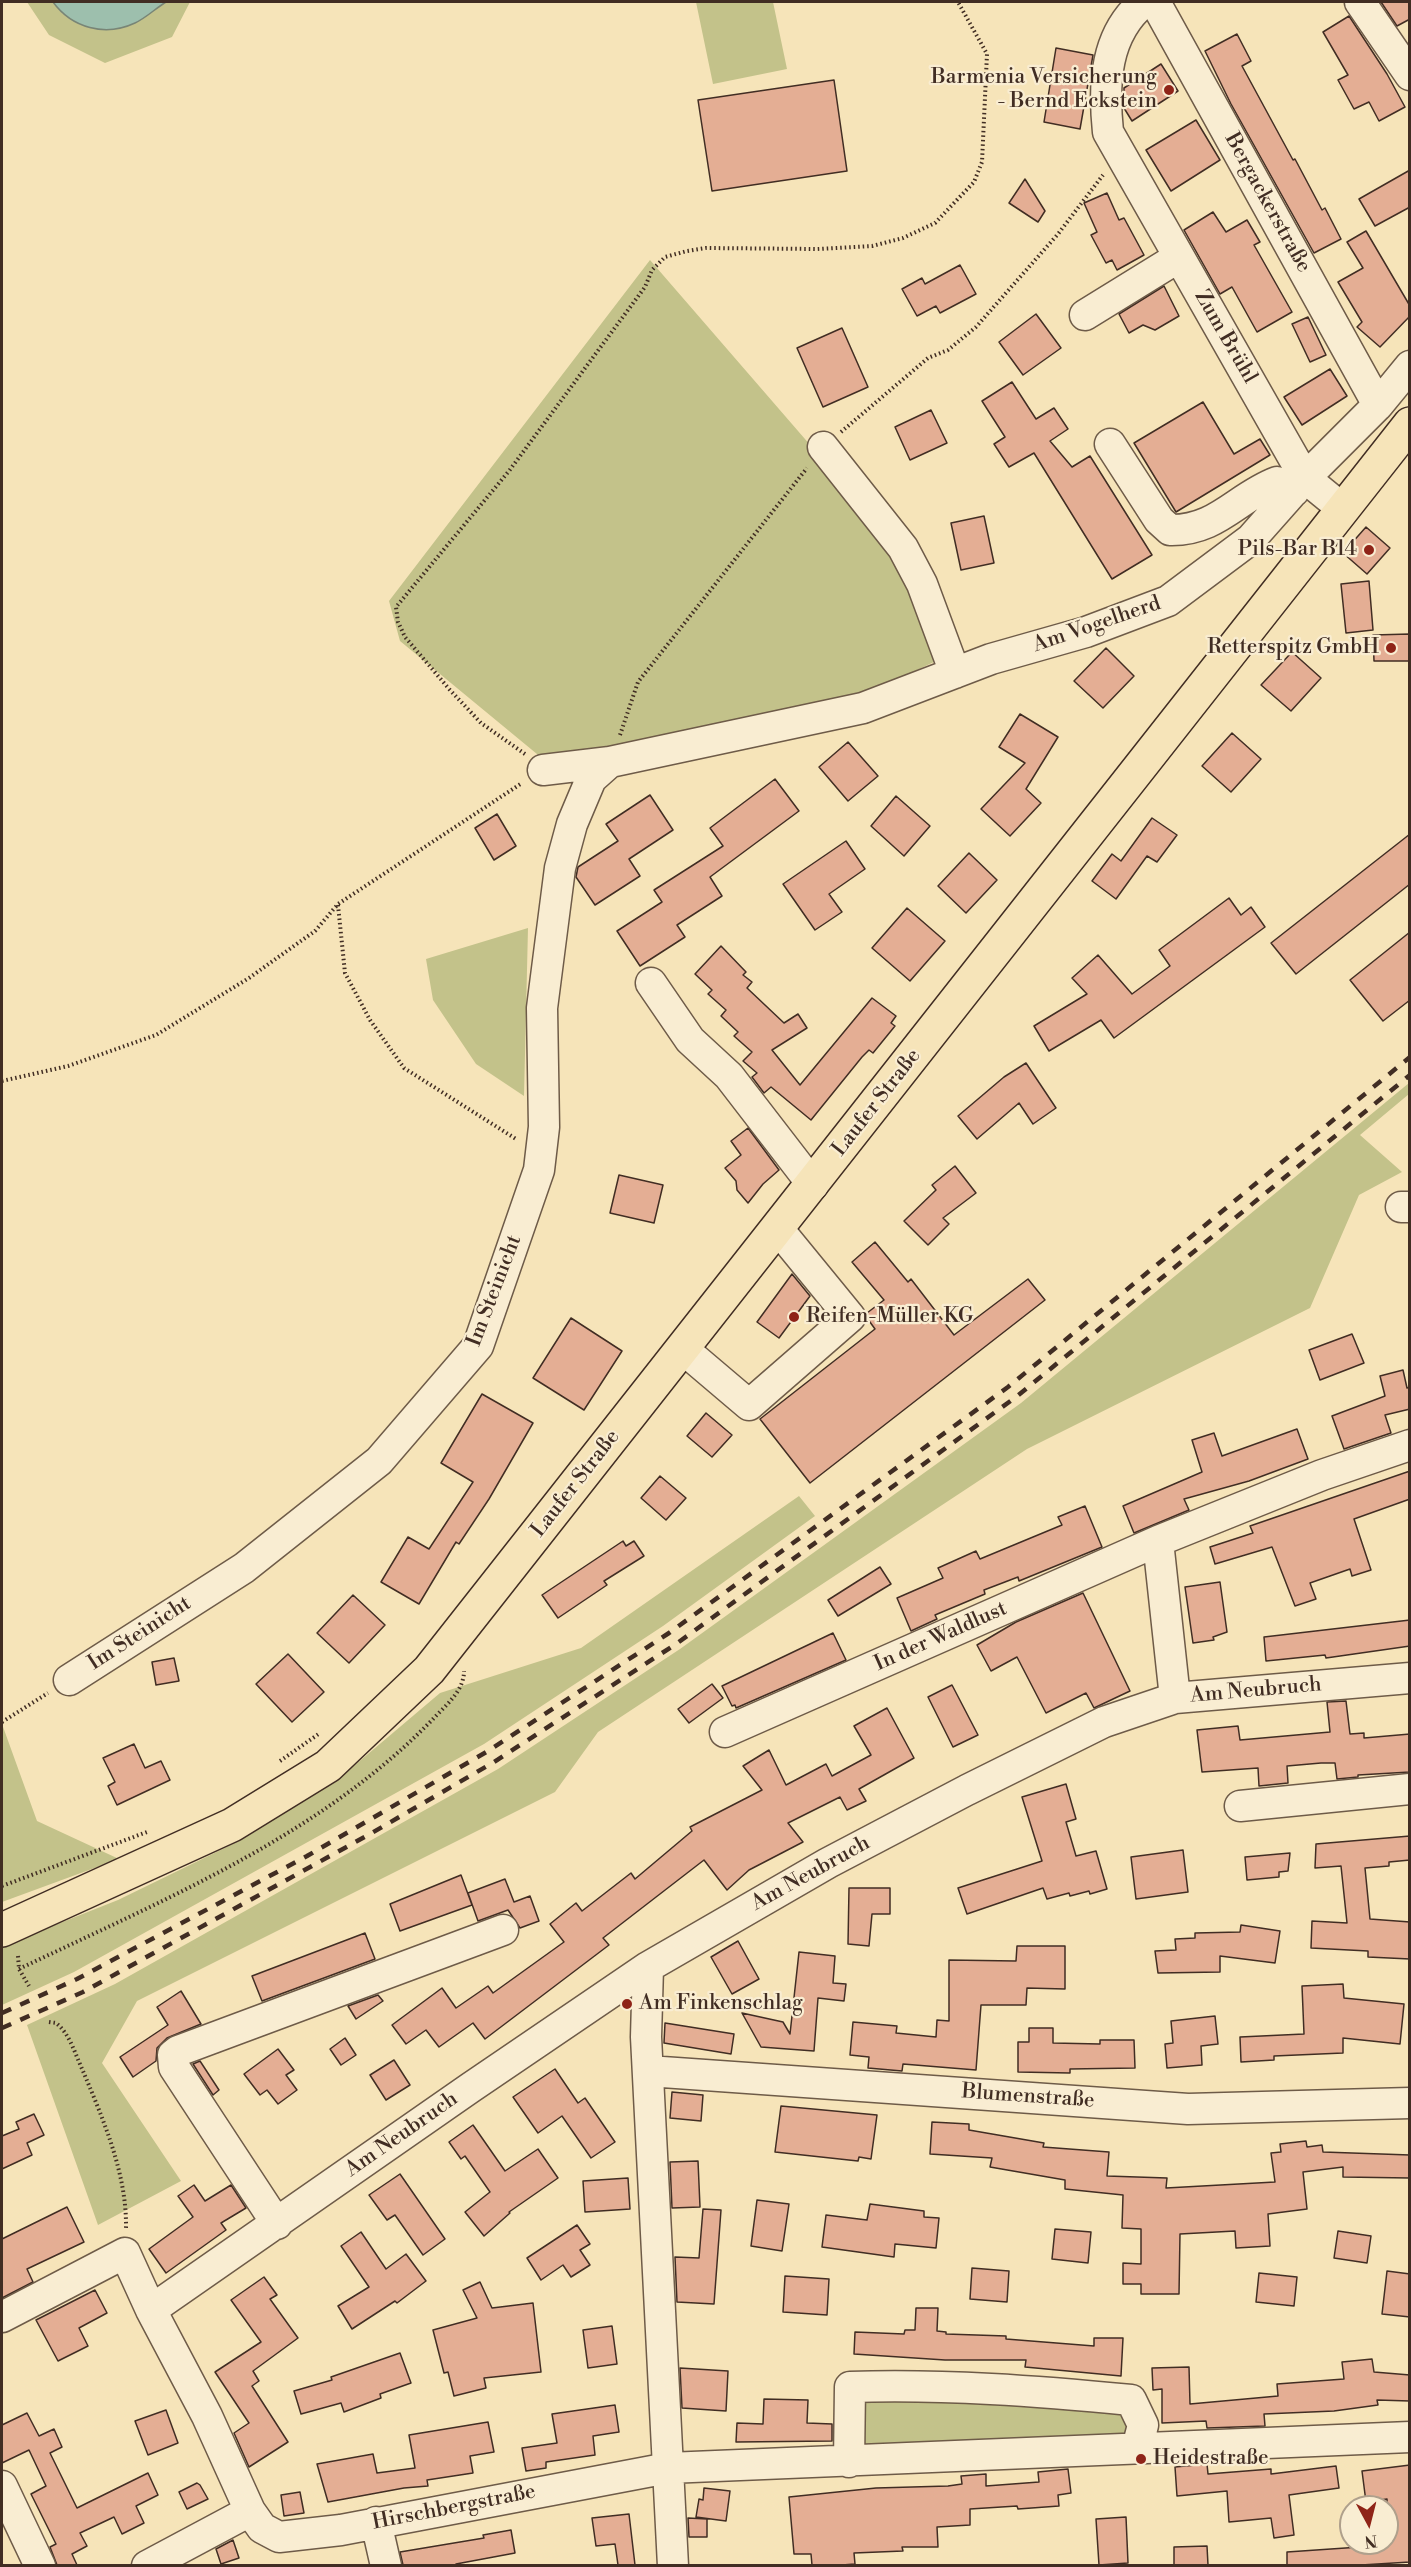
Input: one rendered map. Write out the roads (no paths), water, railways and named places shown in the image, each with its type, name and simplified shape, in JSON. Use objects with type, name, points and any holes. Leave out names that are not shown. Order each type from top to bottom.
[{"type":"main road","name":"Laufer Straße","points":[[10,1943],[232,1826],[327,1766],[429,1670],[1410,424]]},
{"type":"street","name":"Zum Brühl","points":[[1144,2],[1128,15],[1115,42],[1106,74],[1108,132],[1179,257],[1299,485],[1343,509]]},
{"type":"street","name":"Bergackerstraße","points":[[1155,2],[1378,405]]},
{"type":"street","points":[[1360,2],[1410,75]]},
{"type":"street","points":[[1085,315],[1179,257]]},
{"type":"street","points":[[1110,444],[1159,520],[1170,530],[1187,530],[1211,522],[1266,486],[1277,482],[1299,485],[1378,405],[1410,366]]},
{"type":"street","points":[[823,447],[903,548],[922,584],[955,673]]},
{"type":"street","name":"Am Vogelherd","points":[[610,762],[862,708],[991,659],[1086,632],[1168,601],[1251,540],[1299,485]]},
{"type":"street","points":[[543,770],[610,762]]},
{"type":"street","name":"Im Steinicht","points":[[69,1680],[244,1568],[379,1461],[478,1346],[539,1170],[544,1127],[542,1008],[560,868],[572,824],[591,779],[610,762]]},
{"type":"street","points":[[651,983],[690,1040],[729,1076],[813,1185]]},
{"type":"street","points":[[683,1349],[749,1405],[850,1317],[778,1229]]},
{"type":"street","name":"In der Waldlust","points":[[725,1732],[1158,1541],[1322,1476],[1410,1445]]},
{"type":"street","points":[[1158,1541],[1175,1698]]},
{"type":"street","name":"Am Neubruch","points":[[151,2310],[648,1967],[828,1863],[957,1795],[1104,1722],[1175,1698],[1410,1678]]},
{"type":"street","points":[[1240,1806],[1410,1789]]},
{"type":"street","points":[[277,2224],[174,2067],[173,2055],[178,2051],[503,1930]]},
{"type":"street","points":[[648,1967],[646,2037],[673,2565]]},
{"type":"street","name":"Blumenstraße","points":[[648,2071],[1188,2109],[1410,2103]]},
{"type":"street","name":"Hirschbergstraße","points":[[2,2316],[125,2253],[151,2310],[207,2415],[250,2511],[262,2528],[279,2537],[340,2530],[668,2469]]},
{"type":"street","points":[[849,2462],[850,2387],[909,2385],[1074,2394],[1131,2400],[1143,2425],[1137,2448]]},
{"type":"street","points":[[668,2469],[1410,2437]]},
{"type":"street","points":[[2,2486],[40,2565]]},
{"type":"street","points":[[147,2565],[250,2511]]},
{"type":"street","points":[[376,2522],[386,2565]]},
{"type":"railway","points":[[2,2013],[77,1979],[307,1856],[488,1751],[669,1633],[1008,1387],[1410,1057]]},
{"type":"railway","points":[[2,2028],[83,1992],[370,1834],[494,1762],[676,1644],[1016,1397],[1410,1075]]},
{"type":"place","name":"Barmenia Versicherung - Bernd Eckstein","points":[[1169,90]]},
{"type":"place","name":"Pils-Bar B14","points":[[1369,550]]},
{"type":"place","name":"Retterspitz GmbH","points":[[1391,648]]},
{"type":"place","name":"Reifen-Müller KG","points":[[794,1317]]},
{"type":"place","name":"Am Finkenschlag","points":[[627,2004]]},
{"type":"place","name":"Heidestraße","points":[[1141,2459]]}]
